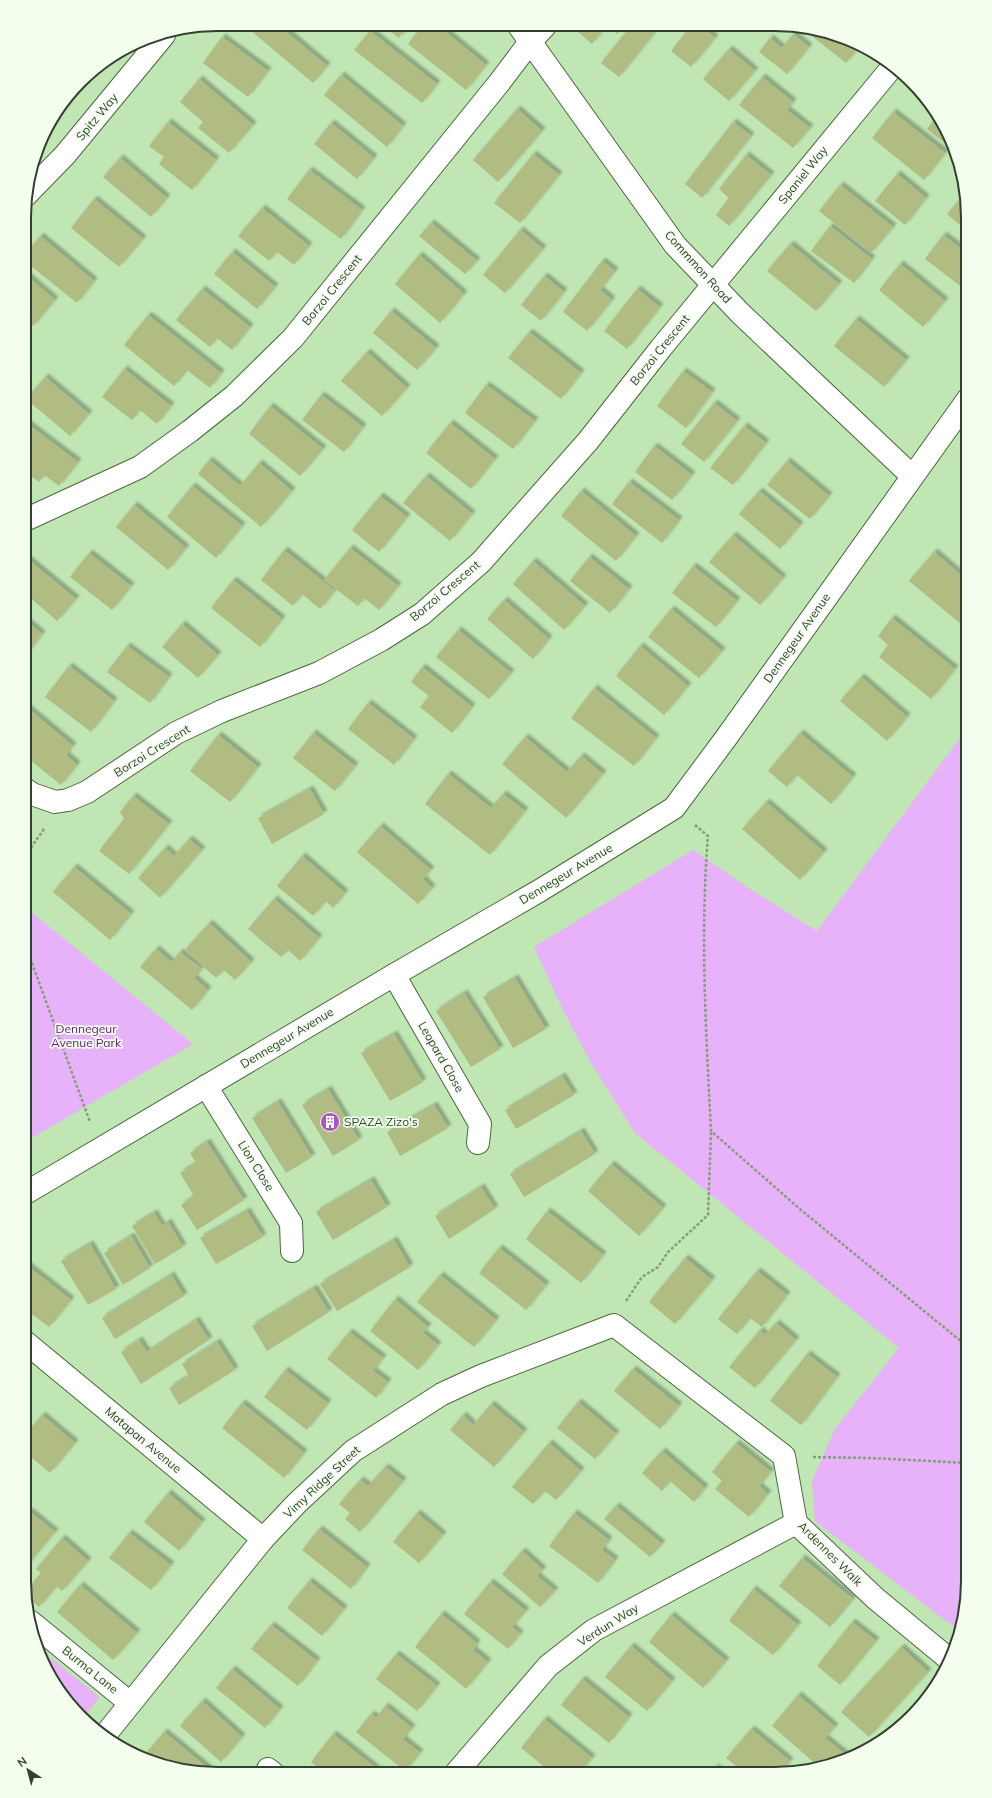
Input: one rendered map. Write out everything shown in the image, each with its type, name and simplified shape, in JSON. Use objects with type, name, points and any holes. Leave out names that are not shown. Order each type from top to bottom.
[{"type":"street","name":"Commmon Road","points":[[525,34],[675,245],[746,318],[912,476]]},
{"type":"street","name":"Borzoi Crescent","points":[[31,517],[140,467],[190,431],[229,400],[269,363],[298,332],[499,83],[525,34]]},
{"type":"street","name":"Spitz Way","points":[[34,187],[65,155],[160,40]]},
{"type":"street","name":"Spaniel Way","points":[[713,285],[890,70]]},
{"type":"street","name":"Borzoi Crescent","points":[[55,802],[68,800],[87,792],[176,733],[222,711],[319,673],[382,640],[422,614],[482,562],[588,441],[713,285]]},
{"type":"street","name":"Dennegeur Avenue","points":[[31,1190],[394,974],[539,891],[674,808],[726,738],[961,409]]},
{"type":"street","points":[[31,793],[55,802]]},
{"type":"street","name":"Leopard Close","points":[[394,974],[480,1124],[478,1143]]},
{"type":"street","name":"Lion Close","points":[[206,1086],[291,1223],[292,1251]]},
{"type":"street","points":[[614,1325],[784,1456]]},
{"type":"street","name":"Vimy Ridge Street","points":[[107,1731],[263,1539],[297,1503],[353,1451],[442,1394],[481,1376],[614,1325]]},
{"type":"street","name":"Matapan Avenue","points":[[31,1347],[263,1539]]},
{"type":"street","name":"Ardennes Walk","points":[[784,1456],[796,1523],[875,1598],[945,1656]]},
{"type":"street","name":"Verdun Way","points":[[461,1767],[548,1666],[594,1630],[796,1523]]},
{"type":"street","name":"Burma Lane","points":[[37,1627],[130,1703]]},
{"type":"path","points":[[31,848],[41,834],[55,802]]},
{"type":"path","points":[[614,1325],[623,1306],[642,1277],[658,1267],[668,1252],[708,1214],[711,1131],[706,1032],[704,886],[708,836],[674,808]]},
{"type":"path","points":[[31,960],[100,1149]]},
{"type":"path","points":[[711,1131],[801,1210],[961,1341]]},
{"type":"path","points":[[784,1456],[870,1458],[961,1463]]},
{"type":"green space","points":[[961,736],[961,1593],[955,1628],[815,1521],[812,1481],[835,1429],[899,1348],[635,1133],[591,1063],[562,1008],[534,947],[693,850],[747,887],[817,931]]},
{"type":"green space","name":"Dennegeur Avenue Park","points":[[31,912],[193,1044],[31,1138]]},
{"type":"green space","points":[[46,1654],[99,1697],[86,1714],[62,1684]]},
{"type":"building","points":[[251,31],[285,31],[327,66],[313,83]]},
{"type":"building","points":[[370,31],[437,84],[422,103],[354,50]]},
{"type":"building","points":[[390,31],[404,31],[399,38]]},
{"type":"building","points":[[418,31],[444,31],[486,65],[466,90],[408,44]]},
{"type":"building","points":[[577,31],[602,31],[592,44]]},
{"type":"building","points":[[627,31],[656,31],[619,77],[601,63]]},
{"type":"building","points":[[687,31],[707,31],[715,38],[691,67],[671,51]]},
{"type":"building","points":[[793,34],[809,47],[787,74],[759,52],[770,38],[782,48]]},
{"type":"building","points":[[811,35],[823,37],[856,50],[846,63]]},
{"type":"building","points":[[222,37],[268,71],[248,97],[203,63]]},
{"type":"building","points":[[729,49],[755,71],[729,101],[703,79]]},
{"type":"building","points":[[341,75],[403,126],[387,147],[324,95]]},
{"type":"building","points":[[762,77],[793,102],[787,110],[810,128],[793,148],[739,105]]},
{"type":"building","points":[[199,79],[253,125],[229,153],[198,128],[203,122],[180,102]]},
{"type":"building","points":[[517,109],[542,131],[498,182],[473,160]]},
{"type":"building","points":[[893,112],[945,153],[924,180],[872,138]]},
{"type":"building","points":[[934,120],[946,144],[927,129]]},
{"type":"building","points":[[168,122],[216,160],[192,190],[159,164],[164,157],[149,146]]},
{"type":"building","points":[[733,122],[751,136],[702,198],[685,184]]},
{"type":"building","points":[[331,123],[374,158],[357,179],[314,144]]},
{"type":"building","points":[[533,154],[559,175],[520,223],[494,203]]},
{"type":"building","points":[[746,155],[771,175],[729,226],[716,215],[729,198],[719,189]]},
{"type":"building","points":[[120,158],[167,198],[151,217],[103,177]]},
{"type":"building","points":[[309,170],[362,210],[341,239],[287,199]]},
{"type":"building","points":[[897,174],[926,198],[905,225],[875,201]]},
{"type":"building","points":[[840,185],[893,227],[871,253],[819,211]]},
{"type":"building","points":[[94,199],[143,239],[119,267],[71,228]]},
{"type":"building","points":[[960,199],[961,226],[947,214]]},
{"type":"building","points":[[262,208],[309,246],[294,265],[277,252],[269,261],[238,236]]},
{"type":"building","points":[[431,223],[477,261],[465,274],[419,236]]},
{"type":"building","points":[[830,226],[872,259],[854,283],[811,251]]},
{"type":"building","points":[[520,230],[543,249],[505,293],[483,275]]},
{"type":"building","points":[[943,235],[961,249],[961,287],[925,259]]},
{"type":"building","points":[[40,236],[94,281],[77,303],[31,266],[31,248]]},
{"type":"building","points":[[790,244],[839,284],[816,311],[767,271]]},
{"type":"building","points":[[232,252],[275,287],[257,309],[214,274]]},
{"type":"building","points":[[419,255],[464,294],[440,323],[395,284]]},
{"type":"building","points":[[602,261],[615,271],[600,290],[612,300],[587,331],[563,312]]},
{"type":"building","points":[[900,264],[945,301],[923,327],[879,290]]},
{"type":"building","points":[[544,276],[564,292],[541,321],[521,305]]},
{"type":"building","points":[[31,279],[55,300],[33,326],[31,324]]},
{"type":"building","points":[[202,289],[250,327],[232,350],[217,338],[210,347],[176,320]]},
{"type":"building","points":[[637,289],[660,307],[627,349],[604,331]]},
{"type":"building","points":[[391,311],[436,348],[417,370],[373,333]]},
{"type":"building","points":[[148,315],[221,373],[210,388],[187,370],[174,386],[124,345]]},
{"type":"building","points":[[856,319],[906,360],[884,387],[834,346]]},
{"type":"building","points":[[529,332],[581,373],[561,399],[508,358]]},
{"type":"building","points":[[367,352],[407,388],[382,416],[341,381]]},
{"type":"building","points":[[124,369],[171,406],[157,424],[140,410],[132,420],[102,397]]},
{"type":"building","points":[[683,371],[712,392],[686,428],[657,406]]},
{"type":"building","points":[[45,377],[89,414],[70,436],[31,403],[31,393]]},
{"type":"building","points":[[486,385],[535,421],[513,449],[465,413]]},
{"type":"building","points":[[321,395],[363,427],[344,452],[302,420]]},
{"type":"building","points":[[714,403],[737,421],[704,462],[681,444]]},
{"type":"building","points":[[270,406],[323,449],[300,476],[249,434]]},
{"type":"building","points":[[450,423],[495,459],[471,489],[426,453]]},
{"type":"building","points":[[744,426],[766,443],[733,485],[710,468]]},
{"type":"building","points":[[31,427],[78,462],[59,486],[44,475],[39,482],[31,476]]},
{"type":"building","points":[[654,446],[692,475],[672,500],[635,472]]},
{"type":"building","points":[[209,460],[240,486],[259,463],[292,491],[261,527],[198,474]]},
{"type":"building","points":[[787,461],[829,496],[810,519],[767,485]]},
{"type":"building","points":[[426,476],[472,514],[450,541],[403,503]]},
{"type":"building","points":[[629,482],[679,520],[662,543],[612,504]]},
{"type":"building","points":[[192,486],[242,526],[216,558],[167,517]]},
{"type":"building","points":[[581,491],[636,536],[616,561],[561,516]]},
{"type":"building","points":[[759,491],[800,525],[780,549],[739,514]]},
{"type":"building","points":[[380,496],[407,517],[379,552],[352,530]]},
{"type":"building","points":[[134,505],[186,548],[168,570],[116,527]]},
{"type":"building","points":[[733,535],[783,578],[760,605],[709,562]]},
{"type":"building","points":[[350,548],[398,586],[379,610],[364,598],[358,606],[324,580]]},
{"type":"building","points":[[284,550],[335,591],[320,609],[302,594],[293,606],[261,580]]},
{"type":"building","points":[[934,552],[961,575],[961,624],[909,581]]},
{"type":"building","points":[[89,553],[131,586],[112,610],[70,577]]},
{"type":"building","points":[[589,557],[629,589],[610,613],[570,581]]},
{"type":"building","points":[[533,561],[585,606],[564,630],[513,584]]},
{"type":"building","points":[[31,562],[76,599],[57,621],[31,598]]},
{"type":"building","points":[[693,566],[737,601],[716,627],[672,593]]},
{"type":"building","points":[[233,580],[282,619],[260,647],[211,608]]},
{"type":"building","points":[[504,600],[549,639],[533,659],[487,619]]},
{"type":"building","points":[[671,609],[722,651],[699,678],[648,637]]},
{"type":"building","points":[[892,618],[955,669],[931,699],[879,657],[888,645],[878,636]]},
{"type":"building","points":[[182,624],[218,655],[198,678],[162,647]]},
{"type":"building","points":[[31,625],[42,634],[31,648]]},
{"type":"building","points":[[458,630],[511,673],[489,699],[436,657]]},
{"type":"building","points":[[127,646],[169,677],[150,703],[107,672]]},
{"type":"building","points":[[640,646],[688,686],[664,715],[616,676]]},
{"type":"building","points":[[69,666],[114,701],[91,732],[45,697]]},
{"type":"building","points":[[422,667],[472,707],[452,733],[420,707],[429,696],[411,682]]},
{"type":"building","points":[[861,677],[907,717],[887,741],[840,701]]},
{"type":"building","points":[[594,688],[656,738],[634,766],[571,718]]},
{"type":"building","points":[[368,703],[414,739],[394,765],[348,729]]},
{"type":"building","points":[[31,711],[73,746],[66,755],[77,765],[61,785],[31,761]]},
{"type":"building","points":[[313,733],[355,766],[335,791],[293,758]]},
{"type":"building","points":[[800,733],[853,777],[831,804],[797,775],[787,787],[768,771]]},
{"type":"building","points":[[218,735],[258,767],[230,802],[190,771]]},
{"type":"building","points":[[525,737],[567,772],[581,756],[603,774],[566,818],[502,764]]},
{"type":"building","points":[[448,774],[491,808],[503,794],[525,811],[490,855],[425,804]]},
{"type":"building","points":[[310,789],[324,814],[272,844],[258,818]]},
{"type":"building","points":[[133,796],[169,824],[129,874],[99,851],[124,819],[120,812]]},
{"type":"building","points":[[766,802],[824,852],[800,880],[742,829]]},
{"type":"building","points":[[380,826],[431,870],[423,879],[432,888],[418,904],[357,852]]},
{"type":"building","points":[[189,839],[202,850],[160,898],[138,878],[165,848],[174,856]]},
{"type":"building","points":[[302,856],[345,893],[333,908],[326,901],[313,916],[277,886]]},
{"type":"building","points":[[74,867],[131,914],[110,940],[53,892]]},
{"type":"building","points":[[274,899],[319,938],[300,961],[288,950],[281,957],[248,929]]},
{"type":"building","points":[[209,923],[251,962],[235,980],[224,970],[216,978],[185,950]]},
{"type":"building","points":[[156,949],[171,962],[180,952],[202,969],[194,978],[208,990],[192,1010],[140,967]]},
{"type":"building","points":[[515,978],[546,1029],[513,1048],[483,997]]},
{"type":"building","points":[[464,993],[500,1049],[471,1067],[436,1011]]},
{"type":"building","points":[[394,1034],[423,1082],[390,1101],[361,1053]]},
{"type":"building","points":[[562,1076],[574,1095],[516,1129],[505,1110]]},
{"type":"building","name":"SPAZA Zizo's","points":[[328,1089],[359,1140],[333,1156],[302,1105]]},
{"type":"building","points":[[278,1102],[312,1157],[286,1173],[252,1118]]},
{"type":"building","points":[[434,1105],[448,1128],[400,1156],[387,1132]]},
{"type":"building","points":[[581,1131],[595,1154],[524,1197],[510,1174]]},
{"type":"building","points":[[207,1142],[244,1200],[197,1230],[181,1205],[194,1196],[180,1173],[196,1163],[190,1153]]},
{"type":"building","points":[[611,1164],[663,1208],[639,1236],[588,1191]]},
{"type":"building","points":[[371,1180],[387,1207],[333,1240],[316,1212]]},
{"type":"building","points":[[481,1187],[495,1209],[449,1239],[435,1216]]},
{"type":"building","points":[[247,1211],[263,1237],[216,1264],[200,1238]]},
{"type":"building","points":[[547,1211],[603,1255],[581,1283],[526,1239]]},
{"type":"building","points":[[154,1213],[162,1226],[168,1222],[183,1247],[155,1264],[132,1226]]},
{"type":"building","points":[[131,1236],[150,1268],[123,1285],[104,1253]]},
{"type":"building","points":[[394,1240],[410,1267],[337,1311],[320,1284]]},
{"type":"building","points":[[90,1244],[116,1289],[88,1305],[61,1261]]},
{"type":"building","points":[[499,1248],[546,1285],[526,1310],[479,1273]]},
{"type":"building","points":[[685,1258],[712,1280],[675,1324],[649,1302]]},
{"type":"building","points":[[31,1269],[71,1300],[49,1327],[31,1313]]},
{"type":"building","points":[[757,1271],[787,1295],[762,1327],[750,1318],[737,1334],[718,1319]]},
{"type":"building","points":[[171,1275],[184,1296],[115,1339],[102,1318]]},
{"type":"building","points":[[440,1275],[496,1320],[474,1347],[417,1302]]},
{"type":"building","points":[[314,1288],[329,1312],[267,1351],[252,1326]]},
{"type":"building","points":[[395,1299],[428,1327],[423,1333],[438,1345],[418,1370],[370,1331]]},
{"type":"building","points":[[196,1320],[209,1340],[141,1384],[121,1352],[139,1340],[147,1352]]},
{"type":"building","points":[[776,1323],[796,1340],[755,1388],[729,1367],[760,1330],[765,1335]]},
{"type":"building","points":[[349,1332],[383,1358],[373,1371],[388,1382],[376,1398],[327,1359]]},
{"type":"building","points":[[217,1342],[235,1370],[179,1405],[169,1388],[189,1376],[182,1364]]},
{"type":"building","points":[[807,1354],[837,1377],[801,1425],[770,1401]]},
{"type":"building","points":[[633,1369],[679,1406],[660,1429],[614,1391]]},
{"type":"building","points":[[285,1370],[328,1403],[307,1430],[264,1397]]},
{"type":"building","points":[[578,1402],[616,1434],[595,1459],[557,1428]]},
{"type":"building","points":[[242,1403],[304,1453],[284,1478],[222,1428]]},
{"type":"building","points":[[491,1404],[524,1432],[494,1467],[450,1430],[463,1415],[473,1425]]},
{"type":"building","points":[[42,1415],[75,1443],[50,1473],[31,1457],[31,1428]]},
{"type":"building","points":[[549,1443],[581,1471],[556,1500],[545,1491],[533,1504],[512,1487]]},
{"type":"building","points":[[736,1443],[771,1472],[759,1486],[768,1494],[749,1517],[715,1489],[722,1481],[712,1472]]},
{"type":"building","points":[[662,1451],[705,1488],[694,1502],[670,1481],[662,1491],[642,1473]]},
{"type":"building","points":[[385,1467],[403,1481],[360,1532],[345,1519],[350,1513],[339,1504],[360,1480],[368,1486]]},
{"type":"building","points":[[168,1493],[202,1522],[179,1551],[144,1522]]},
{"type":"building","points":[[616,1506],[662,1544],[650,1557],[604,1519]]},
{"type":"building","points":[[31,1513],[55,1532],[31,1561]]},
{"type":"building","points":[[417,1513],[443,1535],[419,1563],[393,1542]]},
{"type":"building","points":[[574,1513],[609,1540],[602,1550],[615,1560],[598,1583],[549,1546]]},
{"type":"building","points":[[319,1529],[367,1567],[351,1589],[302,1550]]},
{"type":"building","points":[[129,1533],[171,1565],[151,1590],[109,1558]]},
{"type":"building","points":[[62,1538],[88,1561],[62,1591],[57,1586],[39,1607],[32,1601],[31,1593],[31,1585],[41,1573],[36,1569]]},
{"type":"building","points":[[522,1551],[543,1570],[537,1576],[555,1591],[540,1607],[502,1574]]},
{"type":"building","points":[[802,1558],[853,1599],[830,1627],[779,1586]]},
{"type":"building","points":[[309,1581],[344,1609],[322,1636],[287,1608]]},
{"type":"building","points":[[490,1582],[526,1611],[512,1627],[520,1634],[508,1649],[464,1614]]},
{"type":"building","points":[[80,1585],[137,1633],[113,1660],[57,1612]]},
{"type":"building","points":[[753,1589],[798,1625],[773,1655],[729,1621]]},
{"type":"building","points":[[441,1614],[477,1643],[473,1650],[488,1662],[466,1689],[415,1647]]},
{"type":"building","points":[[671,1615],[726,1661],[703,1688],[649,1642]]},
{"type":"building","points":[[852,1622],[876,1641],[840,1685],[817,1666]]},
{"type":"building","points":[[271,1625],[317,1661],[298,1686],[251,1649]]},
{"type":"building","points":[[631,1646],[672,1681],[647,1711],[605,1677]]},
{"type":"building","points":[[901,1647],[928,1672],[869,1737],[841,1712]]},
{"type":"building","points":[[396,1654],[437,1686],[417,1711],[376,1679]]},
{"type":"building","points":[[232,1669],[280,1709],[265,1728],[216,1688]]},
{"type":"building","points":[[582,1679],[629,1717],[609,1743],[561,1705]]},
{"type":"building","points":[[798,1695],[835,1727],[825,1738],[844,1754],[814,1763],[772,1726]]},
{"type":"building","points":[[202,1701],[242,1737],[221,1762],[180,1726]]},
{"type":"building","points":[[385,1706],[412,1728],[403,1739],[420,1753],[408,1767],[400,1767],[356,1732],[371,1714],[376,1718]]},
{"type":"building","points":[[544,1719],[592,1758],[584,1767],[545,1767],[521,1748]]},
{"type":"building","points":[[751,1729],[790,1761],[786,1767],[737,1767],[726,1758]]},
{"type":"building","points":[[164,1732],[206,1767],[169,1761],[146,1753]]},
{"type":"building","points":[[333,1734],[374,1767],[317,1767],[311,1762]]},
{"type":"place","name":"SPAZA Zizo's","points":[[330,1122]]}]
